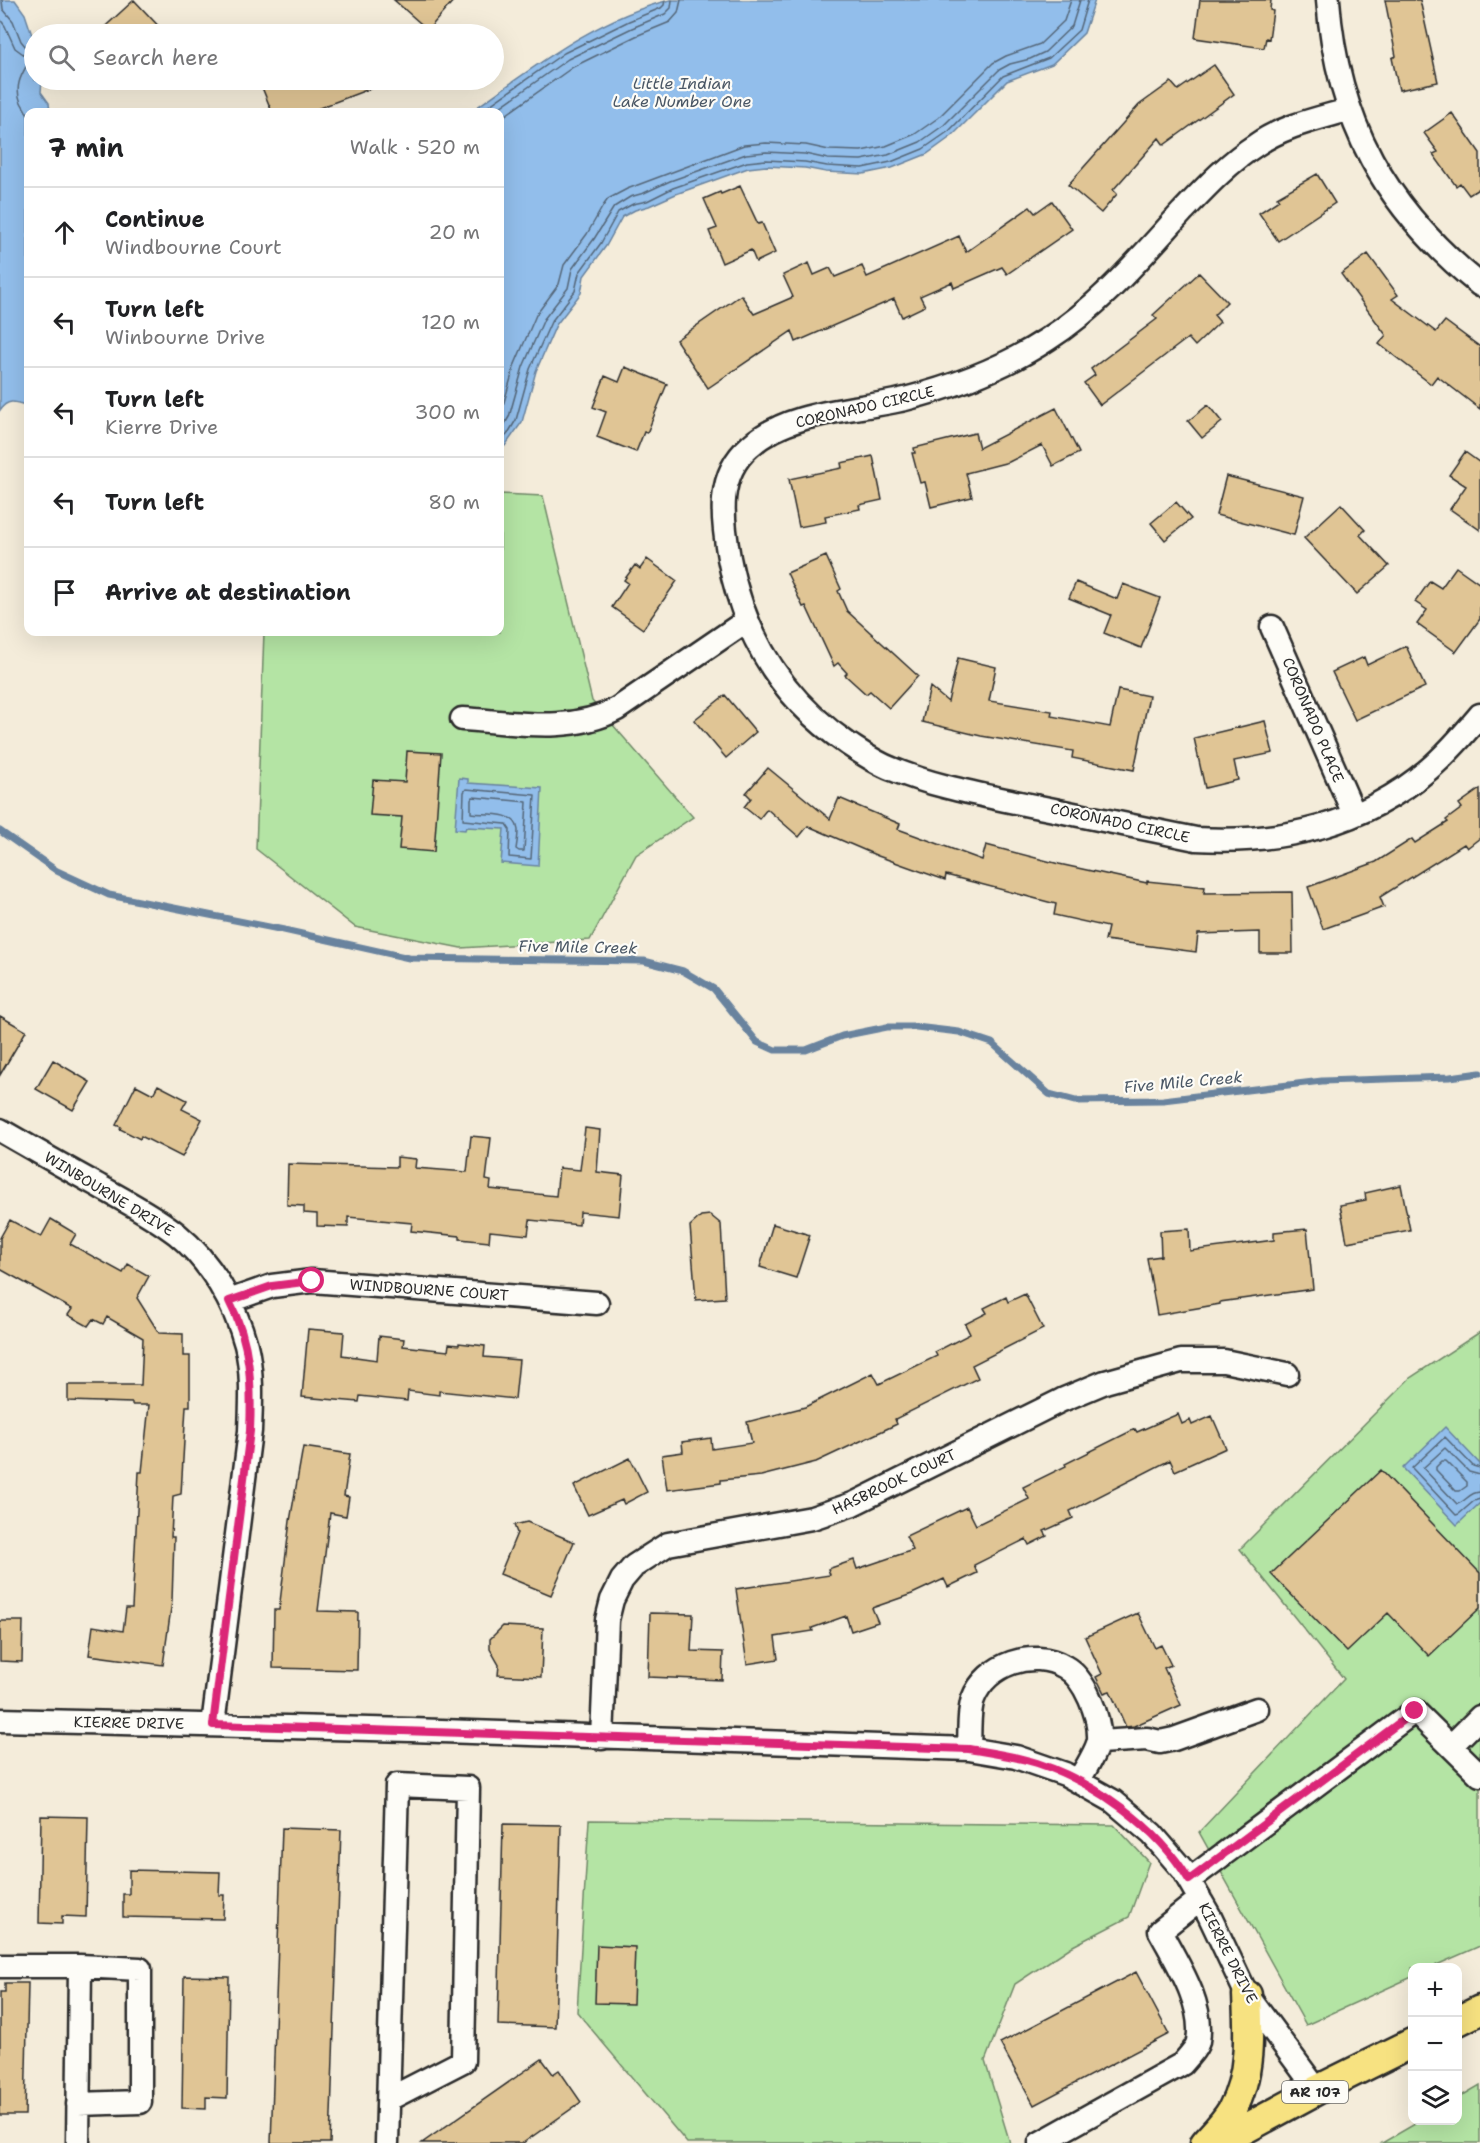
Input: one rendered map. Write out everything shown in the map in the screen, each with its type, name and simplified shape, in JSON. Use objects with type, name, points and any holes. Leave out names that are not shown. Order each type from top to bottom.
[{"type":"main road","points":[[1205,2143],[1232,2109],[1242,2084],[1246,2069],[1249,2035],[1247,1995]]},
{"type":"main road","points":[[1462,2019],[1480,2010]]},
{"type":"main road","name":"AR 107","points":[[1219,2143],[1317,2090],[1408,2045]]},
{"type":"street","points":[[1328,0],[1331,39],[1338,75],[1348,110],[1369,156],[1414,224],[1449,260],[1480,285]]},
{"type":"street","name":"CORONADO CIRCLE","points":[[1348,110],[1284,129],[1256,144],[1208,184],[1101,298],[1068,325],[1024,354],[976,378],[903,399],[814,416],[774,430],[754,441],[741,454],[732,468],[723,498],[726,538],[732,571],[746,621],[768,663],[781,682],[821,724],[864,755],[889,768],[964,791],[1196,839],[1260,840],[1310,831],[1354,814],[1382,801],[1428,769],[1456,743],[1480,715]]},
{"type":"street","points":[[462,718],[564,724],[600,717],[617,709],[746,621]]},
{"type":"street","name":"CORONADO PLACE","points":[[1272,627],[1354,814]]},
{"type":"street","name":"WINBOURNE DRIVE","points":[[0,1130],[151,1216],[177,1234],[214,1276],[235,1313],[246,1346],[251,1393],[250,1431],[213,1725]]},
{"type":"street","name":"WINDBOURNE COURT","points":[[229,1301],[272,1286],[312,1281],[597,1303]]},
{"type":"street","name":"HASBROOK COURT","points":[[602,1737],[607,1620],[612,1600],[622,1580],[634,1566],[668,1544],[812,1518],[853,1504],[1062,1400],[1105,1382],[1137,1373],[1181,1361],[1224,1361],[1287,1374]]},
{"type":"street","points":[[969,1749],[973,1700],[982,1681],[1001,1666],[1043,1658],[1066,1667],[1083,1686],[1096,1714],[1099,1742],[1079,1780]]},
{"type":"street","points":[[1099,1742],[1147,1739],[1160,1742],[1257,1709]]},
{"type":"street","points":[[1040,2143],[1182,2064],[1198,2043],[1198,2016],[1189,1987],[1160,1931],[1194,1889],[1415,1711],[1480,1775]]},
{"type":"street","points":[[1451,1746],[1480,1717]]},
{"type":"street","name":"KIERRE DRIVE","points":[[0,1720],[969,1749],[1038,1764],[1079,1780],[1113,1801],[1152,1834],[1183,1870],[1209,1915],[1247,1995],[1317,2090]]},
{"type":"street","points":[[387,2143],[398,1785],[468,1788],[463,2061],[389,2099]]},
{"type":"street","points":[[0,1966],[140,1969],[140,2102],[78,2104]]},
{"type":"street","points":[[78,2143],[80,1966]]},
{"type":"green space","points":[[504,494],[543,496],[592,701],[693,817],[636,855],[590,940],[461,948],[355,927],[256,849],[264,636],[504,636]]},
{"type":"green space","points":[[1480,1332],[1480,1946],[1441,1963],[1408,1963],[1408,1979],[1306,2025],[1199,1832],[1344,1679],[1240,1549],[1410,1378]]},
{"type":"green space","points":[[589,1820],[1114,1825],[1149,1862],[1129,1917],[1071,1947],[1015,1984],[985,2061],[1010,2143],[687,2143],[577,2012]]},
{"type":"green space","points":[[1480,2085],[1480,2143],[1382,2143],[1413,2125],[1462,2125],[1462,2096]]},
{"type":"water","points":[[0,0],[15,0],[25,14],[28,24],[24,24],[24,90],[41,90],[50,108],[24,108],[24,405],[9,402],[0,410]]},
{"type":"water","name":"Little Indian Lake Number One","points":[[670,0],[1095,0],[1084,33],[1052,64],[1007,81],[952,136],[927,154],[892,168],[863,174],[826,172],[805,168],[766,166],[748,168],[676,194],[622,217],[606,246],[584,276],[581,293],[556,325],[536,371],[522,422],[504,446],[504,108],[476,108],[565,47],[590,32],[642,8]]},
{"type":"water","points":[[459,778],[468,779],[468,783],[542,788],[538,866],[501,863],[504,829],[466,827],[465,830],[455,829]]},
{"type":"water","points":[[1445,1427],[1480,1464],[1480,1503],[1457,1525],[1403,1468]]},
{"type":"building","points":[[134,0],[157,24],[108,24]]},
{"type":"building","points":[[394,0],[454,0],[433,24],[421,24]]},
{"type":"building","points":[[1200,0],[1271,0],[1270,10],[1273,11],[1269,39],[1266,38],[1264,48],[1195,38]]},
{"type":"building","points":[[1385,0],[1420,0],[1438,82],[1399,90],[1392,58],[1396,56]]},
{"type":"building","points":[[1214,65],[1234,94],[1164,145],[1159,138],[1113,190],[1117,194],[1101,213],[1068,185],[1139,105],[1171,82],[1178,90]]},
{"type":"building","points":[[263,90],[366,90],[319,108],[270,108]]},
{"type":"building","points":[[1452,113],[1480,153],[1480,188],[1469,195],[1460,183],[1456,186],[1433,154],[1438,152],[1424,133]]},
{"type":"building","points":[[1317,174],[1335,203],[1278,241],[1259,213],[1279,200],[1277,197]]},
{"type":"building","points":[[740,186],[758,224],[762,223],[775,253],[756,262],[751,250],[722,263],[709,231],[717,228],[704,199]]},
{"type":"building","points":[[1052,201],[1072,229],[1007,274],[1002,267],[954,288],[952,282],[920,296],[925,306],[902,317],[894,299],[796,342],[792,331],[708,388],[676,340],[741,295],[754,314],[793,297],[783,275],[809,263],[814,275],[830,268],[835,277],[862,266],[867,277],[959,236],[966,252],[1030,207],[1035,213]]},
{"type":"building","points":[[1368,254],[1398,295],[1392,299],[1436,332],[1445,321],[1480,347],[1480,409],[1437,376],[1431,384],[1379,344],[1386,335],[1341,274]]},
{"type":"building","points":[[1199,273],[1227,302],[1214,315],[1220,322],[1195,346],[1188,338],[1100,405],[1084,383],[1095,375],[1091,369],[1157,319],[1153,315]]},
{"type":"building","points":[[625,367],[667,384],[647,433],[644,432],[636,452],[597,437],[606,412],[593,407],[605,376],[619,382]]},
{"type":"building","points":[[1208,405],[1222,422],[1202,438],[1188,421]]},
{"type":"building","points":[[1056,408],[1079,453],[1053,466],[1042,445],[1009,462],[966,473],[972,497],[931,507],[925,482],[920,483],[912,453],[915,453],[914,448],[975,433],[979,448]]},
{"type":"building","points":[[1465,452],[1480,463],[1480,530],[1450,509],[1466,486],[1449,475]]},
{"type":"building","points":[[873,456],[882,500],[859,505],[860,509],[825,516],[826,522],[799,527],[789,479],[842,468],[841,463]]},
{"type":"building","points":[[1226,476],[1304,496],[1294,535],[1216,515]]},
{"type":"building","points":[[1176,502],[1191,519],[1165,540],[1151,523]]},
{"type":"building","points":[[1341,504],[1365,530],[1360,535],[1389,566],[1357,594],[1304,538]]},
{"type":"building","points":[[826,556],[841,589],[838,591],[847,611],[918,676],[889,708],[870,691],[866,694],[845,675],[847,673],[838,663],[834,666],[806,606],[803,607],[787,573]]},
{"type":"building","points":[[647,559],[677,581],[643,629],[612,607],[628,583],[624,580],[635,565],[640,569]]},
{"type":"building","points":[[1456,567],[1480,584],[1480,619],[1456,652],[1417,624],[1427,610],[1415,602],[1430,581],[1441,588]]},
{"type":"building","points":[[1076,582],[1117,599],[1123,584],[1160,598],[1141,648],[1104,633],[1111,615],[1069,598]]},
{"type":"building","points":[[1406,646],[1425,687],[1355,720],[1332,672],[1364,657],[1367,665]]},
{"type":"building","points":[[958,658],[996,667],[989,701],[1052,711],[1051,716],[1110,727],[1118,690],[1149,696],[1134,770],[1072,758],[1073,751],[981,736],[922,722],[930,687],[948,702]]},
{"type":"building","points":[[725,695],[756,732],[726,758],[694,720]]},
{"type":"building","points":[[1265,721],[1273,753],[1234,761],[1238,780],[1205,788],[1194,738]]},
{"type":"building","points":[[407,751],[441,753],[434,852],[399,849],[402,817],[370,815],[373,780],[405,782]]},
{"type":"building","points":[[768,768],[830,819],[839,798],[900,824],[898,829],[982,860],[986,845],[1147,883],[1147,881],[1205,887],[1204,893],[1292,892],[1293,953],[1260,953],[1260,932],[1198,934],[1196,952],[1105,940],[1108,927],[1054,915],[1056,904],[946,875],[945,880],[878,856],[808,826],[799,837],[767,809],[759,819],[744,807],[751,798],[746,793]]},
{"type":"building","points":[[1480,789],[1480,838],[1467,848],[1464,844],[1380,897],[1384,907],[1323,929],[1308,887],[1376,862],[1412,839],[1415,843],[1448,822],[1446,820],[1462,808],[1459,804]]},
{"type":"building","points":[[0,1016],[26,1031],[0,1075]]},
{"type":"building","points":[[53,1060],[90,1082],[73,1110],[36,1089]]},
{"type":"building","points":[[136,1085],[153,1094],[158,1085],[187,1100],[182,1109],[202,1119],[182,1157],[141,1136],[140,1139],[116,1125]]},
{"type":"building","points":[[585,1128],[600,1130],[597,1172],[623,1175],[619,1216],[580,1212],[579,1225],[530,1220],[528,1235],[490,1231],[489,1242],[460,1239],[460,1236],[411,1231],[412,1223],[348,1217],[348,1227],[317,1226],[317,1214],[304,1213],[304,1206],[287,1205],[288,1164],[397,1167],[397,1157],[416,1159],[415,1168],[467,1172],[471,1136],[491,1138],[486,1180],[491,1181],[490,1189],[556,1196],[559,1168],[580,1170]]},
{"type":"building","points":[[1401,1185],[1410,1230],[1347,1242],[1340,1205],[1366,1200],[1365,1193]]},
{"type":"building","points":[[710,1215],[721,1224],[725,1298],[696,1300],[690,1226],[701,1216]]},
{"type":"building","points":[[51,1219],[76,1234],[70,1244],[123,1273],[128,1264],[149,1276],[137,1298],[159,1333],[183,1334],[183,1356],[190,1356],[190,1406],[186,1406],[181,1494],[173,1496],[172,1601],[163,1665],[89,1655],[93,1626],[123,1631],[126,1608],[132,1608],[139,1472],[142,1472],[149,1405],[68,1401],[68,1385],[141,1385],[143,1338],[107,1317],[103,1324],[93,1319],[88,1326],[68,1315],[72,1309],[0,1269],[0,1238],[10,1220],[41,1237]]},
{"type":"building","points":[[773,1224],[810,1235],[796,1278],[760,1267]]},
{"type":"building","points":[[1189,1229],[1190,1251],[1274,1240],[1274,1232],[1307,1229],[1313,1289],[1220,1302],[1220,1304],[1157,1315],[1147,1258],[1161,1256],[1160,1231]]},
{"type":"building","points":[[1025,1294],[1043,1329],[972,1365],[978,1378],[895,1419],[897,1424],[816,1462],[761,1476],[721,1480],[721,1483],[667,1490],[662,1455],[683,1452],[682,1442],[711,1438],[712,1449],[752,1443],[747,1422],[805,1407],[873,1373],[879,1384],[937,1356],[935,1352],[970,1334],[965,1324],[987,1313],[984,1308],[1006,1297],[1008,1302]]},
{"type":"building","points":[[308,1329],[344,1332],[342,1355],[377,1360],[379,1336],[404,1339],[403,1346],[448,1351],[449,1344],[485,1346],[484,1357],[519,1360],[515,1399],[439,1391],[439,1395],[408,1391],[407,1401],[360,1396],[359,1402],[302,1397]]},
{"type":"building","points":[[1178,1414],[1182,1424],[1190,1420],[1192,1425],[1212,1416],[1226,1448],[1175,1471],[1170,1460],[1070,1511],[1073,1518],[1044,1531],[1047,1536],[1029,1545],[1026,1539],[974,1565],[977,1573],[948,1587],[944,1579],[912,1594],[872,1608],[878,1622],[851,1631],[846,1616],[812,1628],[813,1631],[775,1637],[778,1659],[747,1664],[736,1589],[830,1575],[828,1569],[854,1560],[857,1569],[913,1550],[906,1536],[967,1507],[976,1525],[1029,1499],[1023,1487],[1135,1429],[1137,1432]]},
{"type":"building","points":[[303,1447],[350,1454],[344,1496],[349,1497],[346,1516],[330,1513],[318,1611],[358,1612],[357,1670],[273,1668],[274,1610],[279,1610],[290,1521]]},
{"type":"building","points":[[630,1458],[647,1492],[624,1504],[622,1500],[588,1515],[574,1486]]},
{"type":"building","points":[[1381,1470],[1480,1573],[1480,1608],[1429,1656],[1388,1613],[1347,1652],[1271,1574]]},
{"type":"building","points":[[527,1522],[574,1542],[551,1595],[500,1574],[517,1533],[514,1525]]},
{"type":"building","points":[[650,1613],[693,1614],[691,1651],[723,1652],[722,1680],[648,1677]]},
{"type":"building","points":[[1138,1613],[1155,1648],[1161,1645],[1171,1665],[1164,1668],[1181,1705],[1134,1726],[1126,1727],[1110,1691],[1104,1693],[1096,1677],[1102,1674],[1085,1637]]},
{"type":"building","points":[[0,1621],[23,1621],[22,1662],[0,1661]]},
{"type":"building","points":[[503,1626],[543,1628],[541,1677],[498,1675],[499,1665],[490,1649],[490,1639]]},
{"type":"building","points":[[41,1816],[88,1817],[86,1917],[62,1916],[62,1924],[39,1923]]},
{"type":"building","points":[[503,1824],[561,1825],[555,2027],[498,2025]]},
{"type":"building","points":[[282,1828],[341,1830],[330,2143],[271,2143]]},
{"type":"building","points":[[129,1870],[220,1872],[219,1895],[224,1895],[223,1919],[123,1917],[123,1894],[129,1894]]},
{"type":"building","points":[[597,1945],[635,1947],[633,2004],[595,2003]]},
{"type":"building","points":[[1136,1972],[1169,2034],[1034,2105],[1000,2043]]},
{"type":"building","points":[[184,1976],[229,1977],[227,2098],[206,2097],[206,2109],[182,2108]]},
{"type":"building","points":[[5,1983],[28,1983],[25,2115],[0,2115],[0,1992],[5,1992]]},
{"type":"building","points":[[542,2059],[553,2074],[559,2070],[581,2102],[523,2143],[422,2143]]},
{"type":"waterway","name":"Five Mile Creek","points":[[0,831],[57,871],[109,895],[409,958],[644,961],[683,971],[714,989],[757,1042],[775,1050],[806,1050],[842,1036],[887,1027],[916,1027],[959,1032],[992,1043],[1049,1094],[1075,1101],[1163,1100],[1322,1081],[1450,1077],[1480,1073]]},
{"type":"route","points":[[312,1281],[272,1286],[229,1301],[246,1346],[251,1393],[250,1431],[213,1725],[969,1749],[1016,1757],[1079,1780],[1113,1801],[1152,1834],[1189,1880],[1415,1711]]}]
